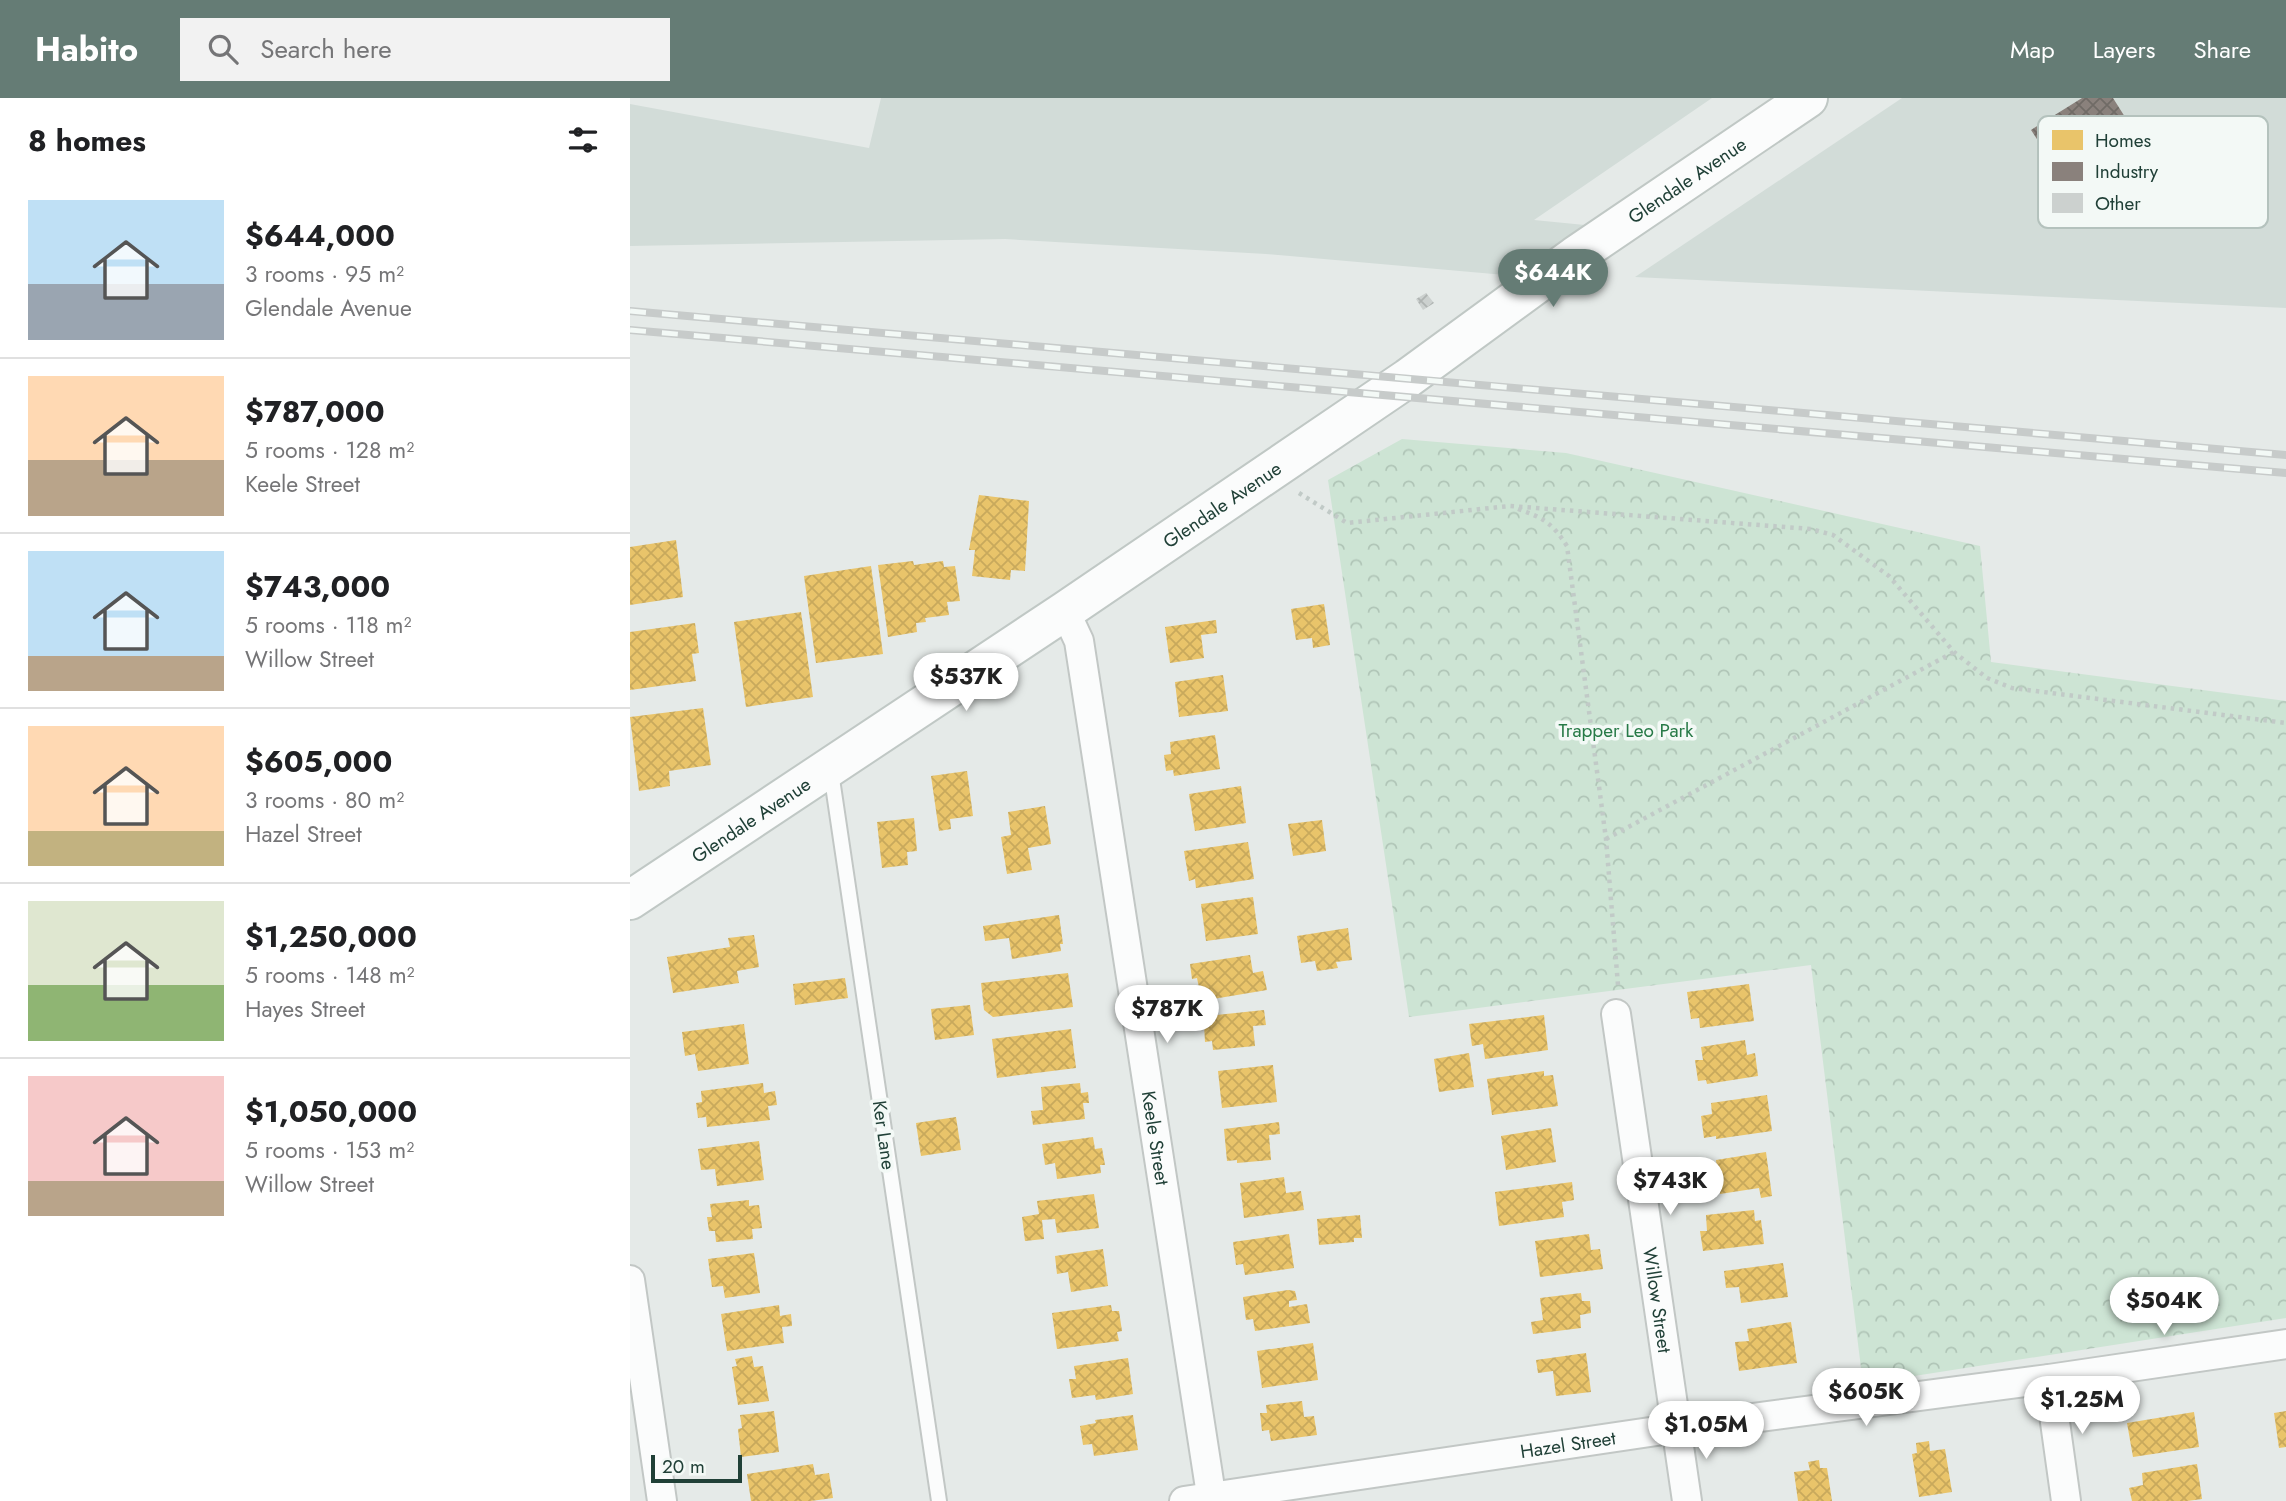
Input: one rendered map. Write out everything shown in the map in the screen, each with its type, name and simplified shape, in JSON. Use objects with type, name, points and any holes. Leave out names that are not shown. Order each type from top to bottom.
[{"type":"main road","name":"Glendale Avenue","points":[[630,900],[1408,379],[1574,256],[1808,98]]},
{"type":"street","name":"Keele Street","points":[[1065,611],[1079,641],[1203,1499]]},
{"type":"street","name":"Willow Street","points":[[1616,1014],[1687,1501]]},
{"type":"street","points":[[630,1280],[662,1501]]},
{"type":"street","name":"Hazel Street","points":[[1203,1499],[1677,1428],[2049,1379],[2286,1344]]},
{"type":"street","points":[[2049,1379],[2066,1501]]},
{"type":"lane","name":"Ker Lane","points":[[830,768],[939,1501]]},
{"type":"path","points":[[1267,473],[1347,523],[1510,506],[1811,530],[1833,535],[1889,576],[1954,652],[1987,678],[2012,688],[2286,723]]},
{"type":"path","points":[[1510,506],[1540,516],[1554,527],[1567,545],[1606,839],[1619,974],[1616,1014]]},
{"type":"path","points":[[1606,839],[1954,652]]},
{"type":"shaded area","points":[[881,98],[1712,98],[1534,220],[1595,226],[1505,275],[1266,254],[1005,239],[630,246],[630,104],[869,148]]},
{"type":"shaded area","points":[[1902,98],[2286,98],[2286,308],[1635,277]]},
{"type":"green space","name":"Trapper Leo Park","points":[[1402,439],[1566,453],[1980,546],[1991,662],[2286,701],[2286,1318],[1863,1384],[1811,965],[1409,1017],[1328,480]]},
{"type":"building: Homes","points":[[979,495],[1029,501],[1025,571],[1011,570],[1010,580],[972,576],[975,550],[969,550]]},
{"type":"building: Homes","points":[[676,540],[683,597],[630,605],[630,547]]},
{"type":"building: Homes","points":[[913,561],[914,565],[943,561],[944,567],[955,566],[960,601],[947,602],[949,615],[925,618],[926,622],[916,623],[917,632],[888,637],[878,565]]},
{"type":"building: Homes","points":[[871,566],[883,654],[816,663],[804,576]]},
{"type":"building: Homes","points":[[1324,604],[1330,645],[1313,648],[1312,638],[1296,640],[1291,609]]},
{"type":"building: Homes","points":[[801,612],[813,697],[746,707],[734,622]]},
{"type":"building: Homes","points":[[1216,620],[1217,633],[1201,635],[1204,658],[1170,663],[1165,627]]},
{"type":"building: Homes","points":[[695,623],[699,653],[692,654],[696,681],[630,690],[630,632]]},
{"type":"building: Homes","points":[[1223,675],[1228,711],[1179,717],[1175,682]]},
{"type":"building: Homes","points":[[703,708],[711,765],[669,771],[670,786],[639,791],[630,717]]},
{"type":"building: Homes","points":[[1215,735],[1220,769],[1174,776],[1173,770],[1166,771],[1164,755],[1171,754],[1170,742]]},
{"type":"building: Homes","points":[[967,771],[973,816],[950,819],[951,829],[939,831],[931,776]]},
{"type":"building: Homes","points":[[1241,786],[1246,823],[1195,831],[1189,794]]},
{"type":"building: Homes","points":[[1045,806],[1051,844],[1028,848],[1032,870],[1007,874],[1001,837],[1011,835],[1008,812]]},
{"type":"building: Homes","points":[[914,818],[917,851],[907,852],[908,865],[882,868],[877,822]]},
{"type":"building: Homes","points":[[1322,820],[1326,851],[1293,856],[1288,824]]},
{"type":"building: Homes","points":[[1248,842],[1254,879],[1196,888],[1195,879],[1189,881],[1184,851]]},
{"type":"building: Homes","points":[[1253,897],[1258,934],[1206,941],[1201,904]]},
{"type":"building: Homes","points":[[1059,915],[1063,944],[1060,944],[1061,951],[1012,959],[1009,938],[985,941],[983,926]]},
{"type":"building: Homes","points":[[1348,928],[1352,960],[1336,962],[1338,968],[1317,971],[1315,961],[1301,963],[1297,936]]},
{"type":"building: Homes","points":[[754,935],[759,967],[737,971],[739,983],[673,993],[667,957],[730,947],[728,938]]},
{"type":"building: Homes","points":[[1250,955],[1253,973],[1263,971],[1267,990],[1207,1000],[1205,988],[1199,988],[1197,978],[1192,979],[1190,964]]},
{"type":"building: Homes","points":[[1068,973],[1073,1007],[993,1017],[984,1010],[981,983]]},
{"type":"building: Homes","points":[[845,978],[848,998],[795,1005],[793,984]]},
{"type":"building: Homes","points":[[1749,984],[1754,1021],[1700,1028],[1699,1018],[1691,1019],[1687,992]]},
{"type":"building: Homes","points":[[970,1005],[974,1035],[935,1040],[931,1009]]},
{"type":"building: Homes","points":[[1264,1010],[1266,1025],[1253,1026],[1255,1046],[1213,1050],[1212,1041],[1205,1042],[1204,1025],[1208,1025],[1207,1016]]},
{"type":"building: Homes","points":[[1544,1015],[1548,1050],[1485,1059],[1483,1044],[1472,1046],[1469,1024]]},
{"type":"building: Homes","points":[[744,1024],[749,1064],[698,1071],[695,1054],[685,1056],[682,1032]]},
{"type":"building: Homes","points":[[1071,1029],[1076,1068],[997,1078],[992,1039]]},
{"type":"building: Homes","points":[[1745,1040],[1747,1055],[1755,1053],[1758,1076],[1707,1084],[1706,1080],[1698,1081],[1695,1060],[1703,1060],[1701,1047]]},
{"type":"building: Homes","points":[[1469,1053],[1474,1087],[1439,1092],[1434,1059]]},
{"type":"building: Homes","points":[[1273,1065],[1277,1102],[1222,1108],[1218,1071]]},
{"type":"building: Homes","points":[[1544,1071],[1544,1076],[1553,1075],[1558,1106],[1492,1115],[1487,1079]]},
{"type":"building: Homes","points":[[763,1083],[764,1093],[775,1091],[777,1105],[768,1106],[770,1120],[707,1127],[706,1117],[698,1118],[696,1103],[702,1102],[701,1091]]},
{"type":"building: Homes","points":[[1080,1083],[1081,1093],[1088,1092],[1089,1103],[1083,1103],[1085,1119],[1033,1125],[1031,1111],[1043,1110],[1041,1087]]},
{"type":"building: Homes","points":[[1767,1095],[1772,1131],[1716,1139],[1716,1136],[1704,1138],[1701,1116],[1712,1114],[1711,1103]]},
{"type":"building: Homes","points":[[956,1117],[961,1150],[921,1156],[916,1123]]},
{"type":"building: Homes","points":[[1279,1122],[1280,1134],[1269,1135],[1271,1160],[1237,1163],[1237,1160],[1227,1161],[1224,1129]]},
{"type":"building: Homes","points":[[1551,1128],[1556,1162],[1506,1170],[1501,1136]]},
{"type":"building: Homes","points":[[1093,1137],[1095,1149],[1102,1148],[1105,1165],[1100,1165],[1101,1173],[1057,1179],[1055,1163],[1045,1165],[1042,1144]]},
{"type":"building: Homes","points":[[759,1141],[764,1180],[717,1186],[715,1169],[701,1170],[698,1149]]},
{"type":"building: Homes","points":[[1766,1152],[1772,1196],[1761,1198],[1759,1188],[1720,1194],[1716,1160]]},
{"type":"building: Homes","points":[[1284,1177],[1286,1193],[1301,1191],[1304,1210],[1244,1218],[1240,1183]]},
{"type":"building: Homes","points":[[1572,1182],[1574,1200],[1562,1202],[1564,1217],[1499,1226],[1495,1192]]},
{"type":"building: Homes","points":[[1094,1194],[1099,1228],[1057,1233],[1055,1219],[1042,1220],[1044,1239],[1025,1241],[1022,1217],[1039,1214],[1037,1201]]},
{"type":"building: Homes","points":[[749,1200],[749,1206],[759,1205],[762,1228],[752,1229],[753,1239],[716,1242],[715,1231],[709,1231],[707,1217],[712,1217],[710,1204]]},
{"type":"building: Homes","points":[[1754,1210],[1755,1221],[1761,1220],[1764,1244],[1703,1251],[1700,1231],[1707,1231],[1706,1215]]},
{"type":"building: Homes","points":[[1360,1215],[1362,1238],[1354,1238],[1354,1242],[1319,1245],[1317,1219]]},
{"type":"building: Homes","points":[[1289,1234],[1294,1268],[1245,1275],[1243,1264],[1236,1265],[1233,1242]]},
{"type":"building: Homes","points":[[1589,1234],[1591,1250],[1600,1249],[1603,1269],[1540,1277],[1535,1241]]},
{"type":"building: Homes","points":[[1103,1249],[1108,1286],[1071,1292],[1068,1272],[1057,1274],[1055,1256]]},
{"type":"building: Homes","points":[[754,1253],[760,1293],[725,1298],[723,1286],[712,1287],[708,1259]]},
{"type":"building: Homes","points":[[1783,1263],[1788,1297],[1741,1303],[1739,1287],[1726,1288],[1724,1271]]},
{"type":"building: Homes","points":[[1295,1291],[1297,1300],[1289,1301],[1289,1307],[1307,1304],[1310,1323],[1255,1331],[1253,1319],[1246,1320],[1243,1297]]},
{"type":"building: Homes","points":[[1581,1293],[1582,1301],[1590,1301],[1591,1313],[1580,1315],[1581,1328],[1533,1334],[1531,1322],[1543,1320],[1540,1298]]},
{"type":"building: Homes","points":[[779,1305],[780,1316],[791,1314],[792,1326],[782,1327],[784,1343],[727,1351],[721,1314]]},
{"type":"building: Homes","points":[[1111,1305],[1112,1311],[1119,1311],[1122,1331],[1117,1332],[1119,1341],[1057,1349],[1052,1313]]},
{"type":"building: Homes","points":[[1791,1322],[1797,1363],[1739,1371],[1735,1342],[1749,1341],[1747,1329]]},
{"type":"building: Homes","points":[[1313,1343],[1318,1380],[1262,1388],[1257,1351]]},
{"type":"building: Homes","points":[[1586,1353],[1591,1392],[1556,1396],[1553,1371],[1538,1373],[1536,1360]]},
{"type":"building: Homes","points":[[752,1356],[754,1367],[763,1366],[769,1401],[738,1405],[732,1367],[737,1366],[735,1359]]},
{"type":"building: Homes","points":[[1128,1358],[1133,1394],[1096,1400],[1095,1395],[1072,1398],[1069,1379],[1076,1379],[1074,1366]]},
{"type":"building: Homes","points":[[1302,1401],[1304,1417],[1314,1416],[1317,1435],[1271,1441],[1269,1430],[1262,1431],[1260,1413],[1267,1413],[1266,1405]]},
{"type":"building: Homes","points":[[774,1411],[779,1452],[741,1457],[738,1429],[742,1428],[740,1415]]},
{"type":"building: Homes","points":[[2286,1411],[2286,1447],[2279,1448],[2274,1413]]},
{"type":"building: Homes","points":[[2194,1412],[2199,1447],[2133,1457],[2127,1423]]},
{"type":"building: Homes","points":[[1133,1415],[1138,1450],[1094,1456],[1092,1444],[1083,1445],[1080,1426],[1096,1423],[1095,1420]]},
{"type":"building: Homes","points":[[1929,1441],[1930,1451],[1945,1449],[1952,1492],[1919,1497],[1912,1454],[1917,1453],[1916,1443]]},
{"type":"building: Homes","points":[[1819,1460],[1820,1468],[1827,1468],[1832,1501],[1798,1501],[1794,1472],[1810,1470],[1808,1462]]},
{"type":"building: Homes","points":[[813,1464],[815,1475],[829,1473],[833,1498],[811,1501],[751,1501],[747,1474]]},
{"type":"building: Homes","points":[[2197,1464],[2202,1499],[2132,1501],[2129,1488],[2143,1485],[2142,1473]]},
{"type":"building: Industry","points":[[2082,98],[2113,98],[2124,116],[2053,116]]},
{"type":"building: Industry","points":[[2038,126],[2038,141],[2031,130]]},
{"type":"building: Other","points":[[1426,293],[1434,303],[1423,310],[1416,299]]},
{"type":"railway","points":[[630,311],[2286,455]]},
{"type":"railway","points":[[630,330],[2286,473]]}]
